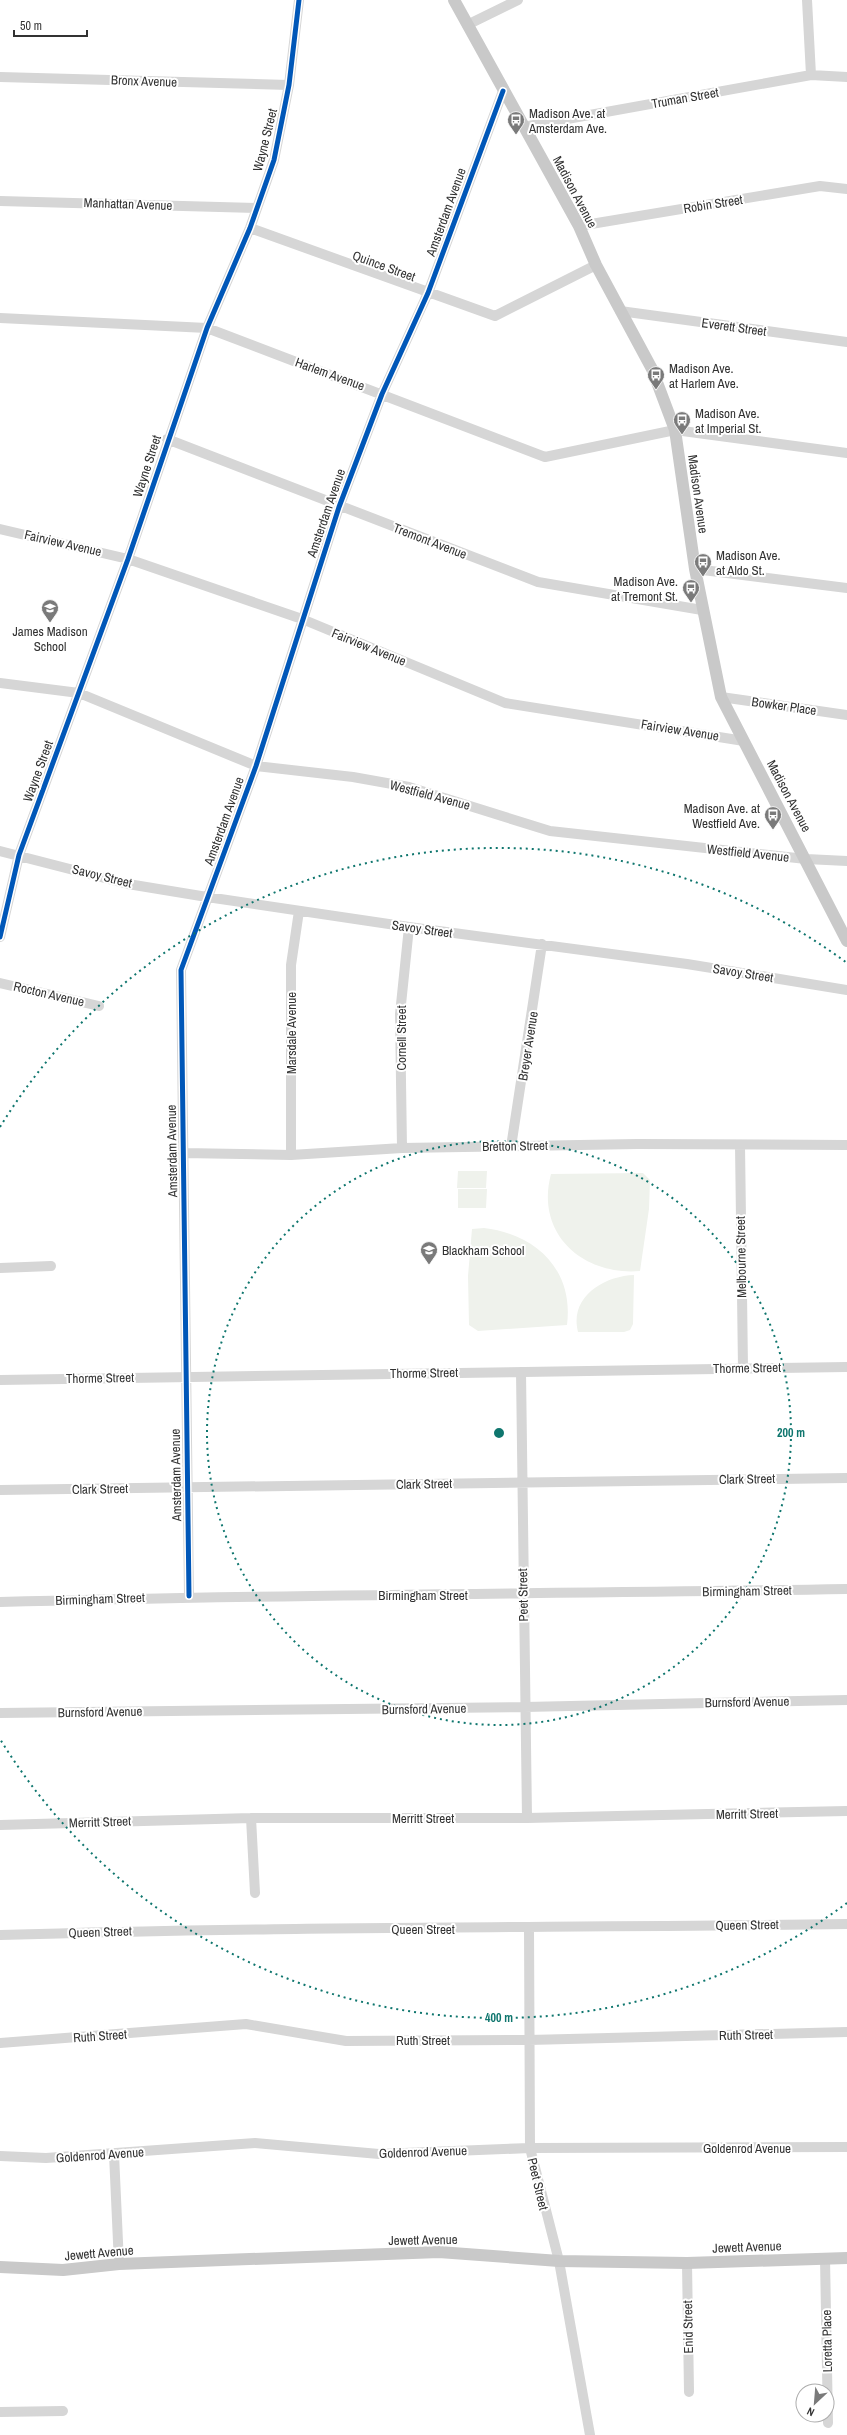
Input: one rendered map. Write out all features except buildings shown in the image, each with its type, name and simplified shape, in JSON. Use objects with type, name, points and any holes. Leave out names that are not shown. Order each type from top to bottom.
[{"type":"main road","name":"Madison Avenue","points":[[454,0],[579,226],[596,265],[652,369],[675,430],[702,610],[721,697],[847,940]]},
{"type":"main road","name":"Jewett Avenue","points":[[0,2268],[63,2270],[119,2264],[439,2252],[559,2261],[687,2263],[847,2258]]},
{"type":"street","name":"Wayne Street","points":[[0,937],[20,855],[128,559],[167,439],[206,328],[250,228],[274,160],[289,86],[299,0]]},
{"type":"street","points":[[467,24],[518,0]]},
{"type":"street","points":[[807,0],[811,75]]},
{"type":"street","name":"Truman Street","points":[[523,127],[811,75],[847,77]]},
{"type":"street","name":"Bronx Avenue","points":[[0,77],[289,86]]},
{"type":"street","name":"Amsterdam Avenue","points":[[189,1596],[182,970],[207,897],[256,766],[339,507],[382,394],[428,293],[503,91]]},
{"type":"street","name":"Robin Street","points":[[579,226],[820,186],[847,189]]},
{"type":"street","name":"Manhattan Avenue","points":[[0,200],[256,208]]},
{"type":"street","name":"Quince Street","points":[[250,228],[495,316],[596,265]]},
{"type":"street","name":"Everett Street","points":[[620,311],[847,342]]},
{"type":"street","name":"Harlem Avenue","points":[[0,318],[206,328],[545,457],[675,430],[847,453]]},
{"type":"street","name":"Tremont Avenue","points":[[167,439],[339,507],[538,582],[702,610]]},
{"type":"street","name":"Fairview Avenue","points":[[0,529],[128,559],[302,619],[505,703],[744,741]]},
{"type":"street","points":[[695,569],[847,588]]},
{"type":"street","name":"Westfield Avenue","points":[[0,683],[79,693],[256,766],[353,777],[409,787],[550,831],[806,859],[847,861]]},
{"type":"street","name":"Bowker Place","points":[[721,697],[847,715]]},
{"type":"street","name":"Savoy Street","points":[[0,851],[128,884],[207,897],[409,928],[542,944],[847,990]]},
{"type":"street","name":"Marsdale Avenue","points":[[291,1155],[291,965],[299,911]]},
{"type":"street","name":"Cornell Street","points":[[402,1148],[400,1014],[409,928]]},
{"type":"street","name":"Breyer Avenue","points":[[511,1146],[542,944]]},
{"type":"street","name":"Rocton Avenue","points":[[0,982],[99,1006]]},
{"type":"street","name":"Melbourne Street","points":[[740,1145],[743,1368]]},
{"type":"street","name":"Bretton Street","points":[[183,1153],[291,1155],[402,1148],[511,1146],[847,1145]]},
{"type":"street","points":[[0,1268],[51,1266]]},
{"type":"street","name":"Thorme Street","points":[[0,1380],[847,1367]]},
{"type":"street","name":"Peet Street","points":[[521,1372],[527,1818]]},
{"type":"street","name":"Clark Street","points":[[0,1490],[847,1478]]},
{"type":"street","name":"Birmingham Street","points":[[0,1602],[189,1596],[523,1595],[847,1589]]},
{"type":"street","name":"Burnsford Avenue","points":[[0,1713],[525,1707],[847,1700]]},
{"type":"street","name":"Merritt Street","points":[[0,1825],[251,1818],[527,1818],[847,1812]]},
{"type":"street","points":[[251,1818],[255,1893]]},
{"type":"street","name":"Queen Street","points":[[0,1935],[178,1929],[529,1928],[847,1924]]},
{"type":"street","name":"Peet Street","points":[[529,1928],[530,2148],[550,2232],[559,2261],[590,2435]]},
{"type":"street","name":"Ruth Street","points":[[0,2043],[246,2024],[346,2041],[529,2040],[847,2032]]},
{"type":"street","name":"Goldenrod Avenue","points":[[0,2156],[46,2158],[255,2143],[379,2154],[530,2148],[847,2147]]},
{"type":"street","points":[[114,2154],[119,2264]]},
{"type":"street","name":"Loretta Place","points":[[825,2258],[827,2383]]},
{"type":"street","name":"Enid Street","points":[[687,2263],[689,2392]]},
{"type":"street","points":[[0,2412],[63,2411]]},
{"type":"shaded area","points":[[458,1171],[487,1171],[486,1188],[457,1188]]},
{"type":"shaded area","points":[[643,1173],[650,1180],[649,1209],[640,1271],[619,1271],[599,1266],[582,1258],[568,1246],[557,1232],[550,1215],[548,1195],[551,1174]]},
{"type":"shaded area","points":[[458,1189],[487,1189],[486,1208],[458,1208]]},
{"type":"shaded area","points":[[484,1228],[503,1232],[520,1238],[535,1247],[548,1258],[558,1272],[564,1287],[568,1305],[567,1325],[478,1331],[469,1325],[468,1276],[472,1229]]},
{"type":"shaded area","points":[[634,1275],[633,1324],[630,1330],[624,1332],[578,1332],[577,1320],[579,1308],[591,1291],[611,1279]]},
{"type":"cycle path","points":[[0,937],[19,855],[128,559],[207,328],[250,228],[274,160],[289,85],[299,0]]},
{"type":"cycle path","points":[[189,1596],[181,970],[256,766],[339,507],[382,394],[428,293],[503,91]]},
{"type":"place","name":"Madison Ave. at Amsterdam Ave.","points":[[516,135]]},
{"type":"place","name":"Madison Ave. at Harlem Ave.","points":[[656,390]]},
{"type":"place","name":"Madison Ave. at Imperial St.","points":[[682,435]]},
{"type":"place","name":"Madison Ave. at Aldo St.","points":[[703,577]]},
{"type":"place","name":"Madison Ave. at Tremont St.","points":[[691,603]]},
{"type":"place","name":"James Madison School","points":[[50,623]]},
{"type":"place","name":"Madison Ave. at Westfield Ave.","points":[[773,830]]},
{"type":"place","name":"Blackham School","points":[[429,1265]]}]
